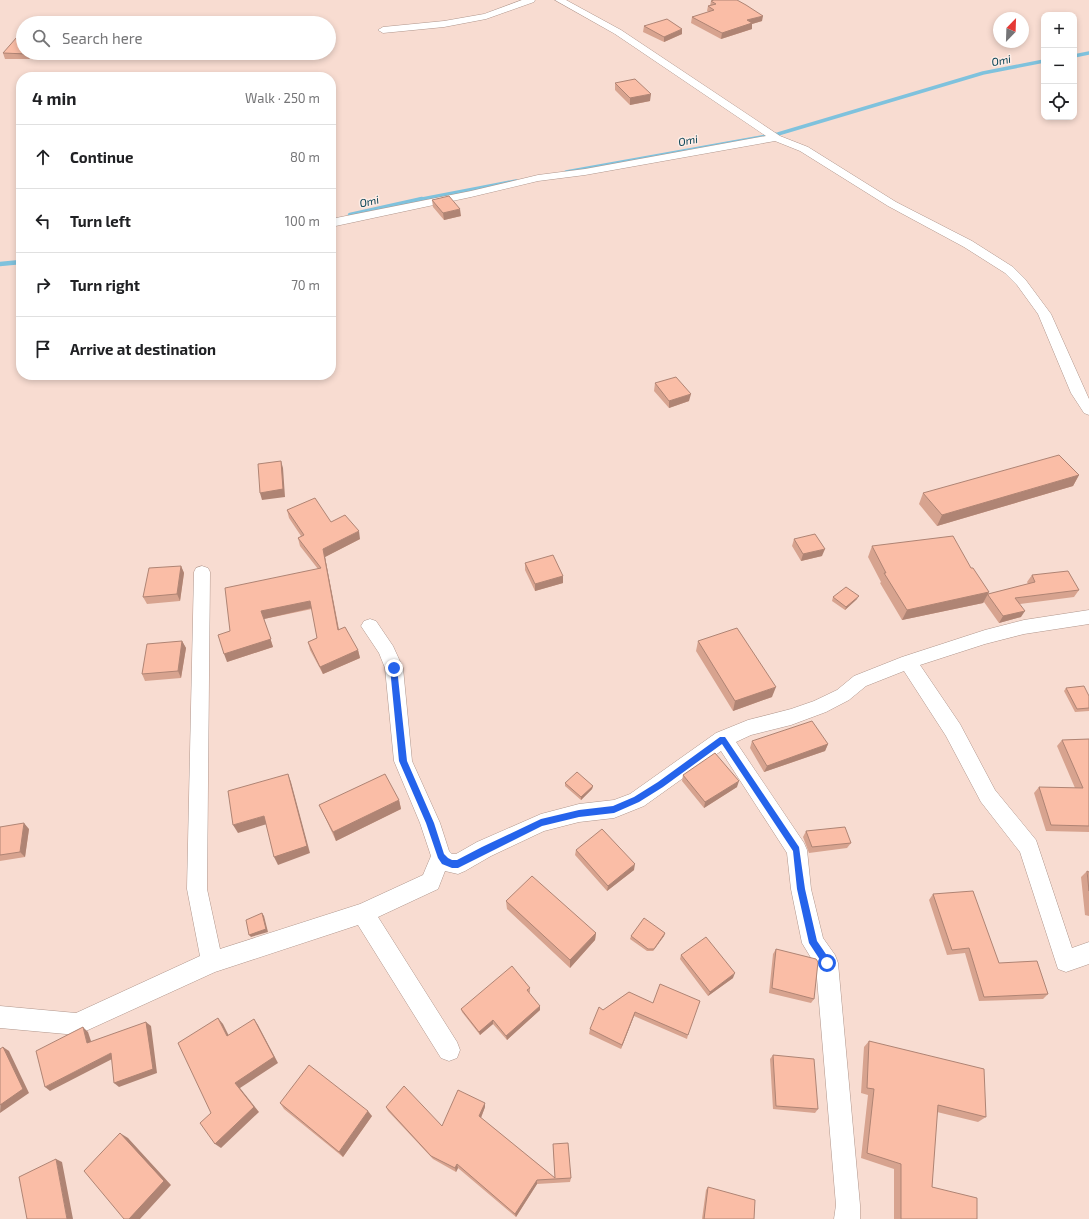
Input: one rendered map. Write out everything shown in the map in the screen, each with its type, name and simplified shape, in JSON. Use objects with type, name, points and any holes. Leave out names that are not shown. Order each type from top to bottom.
[{"type":"street","points":[[383,30],[444,24],[486,16],[531,0]]},
{"type":"street","points":[[559,0],[618,32],[776,138],[804,149],[892,204],[968,244],[1009,270],[1021,282],[1044,314],[1078,393],[1089,410]]},
{"type":"street","points":[[336,222],[471,194],[538,178],[585,172],[776,138]]},
{"type":"street","points":[[202,572],[197,889],[212,962]]},
{"type":"street","points":[[370,626],[383,644],[394,668],[403,761],[430,823],[441,856],[445,861],[452,864],[458,864],[541,823],[579,813],[614,809],[637,800],[723,739],[748,728],[791,717],[820,707],[843,695],[860,681],[908,662],[985,637],[1024,627],[1089,617]]},
{"type":"street","points":[[908,662],[953,730],[988,796],[1029,847],[1066,961],[1089,953]]},
{"type":"street","points":[[723,739],[797,850],[801,889],[813,943],[827,963],[848,1205],[847,1219]]},
{"type":"street","points":[[0,1017],[77,1024],[212,962],[362,913],[431,882],[441,856]]},
{"type":"street","points":[[362,913],[449,1050]]},
{"type":"building","points":[[737,0],[763,16],[747,20],[752,23],[722,33],[692,17],[714,10],[708,6],[716,4],[711,1]]},
{"type":"building","points":[[667,19],[682,29],[664,37],[644,26]]},
{"type":"building","points":[[16,38],[16,54],[3,53]]},
{"type":"building","points":[[635,79],[651,94],[630,98],[615,83]]},
{"type":"building","points":[[449,196],[460,209],[443,213],[432,200]]},
{"type":"building","points":[[676,377],[691,394],[669,401],[655,383]]},
{"type":"building","points":[[1059,455],[1079,475],[942,515],[923,493]]},
{"type":"building","points":[[281,461],[283,489],[260,493],[258,464]]},
{"type":"building","points":[[315,498],[331,522],[345,515],[359,531],[323,549],[338,630],[345,627],[358,650],[320,667],[308,642],[317,638],[310,601],[261,611],[271,639],[224,654],[218,635],[230,631],[225,588],[321,568],[298,538],[304,535],[287,510]]},
{"type":"building","points":[[815,534],[825,549],[803,554],[794,539]]},
{"type":"building","points":[[953,536],[971,568],[973,568],[989,592],[907,610],[884,573],[886,573],[872,546]]},
{"type":"building","points":[[553,555],[563,576],[535,584],[525,563]]},
{"type":"building","points":[[181,566],[177,594],[143,597],[149,568]]},
{"type":"building","points":[[1068,571],[1079,590],[1015,598],[1025,611],[1003,616],[988,595],[1035,582],[1032,575]]},
{"type":"building","points":[[846,587],[859,596],[846,607],[833,597]]},
{"type":"building","points":[[737,628],[776,687],[735,701],[698,641]]},
{"type":"building","points":[[182,641],[178,671],[142,674],[147,644]]},
{"type":"building","points":[[1084,686],[1089,696],[1089,708],[1077,709],[1066,688]]},
{"type":"building","points":[[812,721],[828,744],[767,766],[752,741]]},
{"type":"building","points":[[1089,739],[1089,826],[1051,825],[1039,787],[1083,788],[1062,740]]},
{"type":"building","points":[[715,753],[739,781],[705,802],[683,775]]},
{"type":"building","points":[[577,772],[593,786],[581,797],[565,783]]},
{"type":"building","points":[[288,774],[307,846],[274,857],[264,816],[233,825],[228,791]]},
{"type":"building","points":[[385,774],[399,800],[333,832],[319,805]]},
{"type":"building","points":[[24,823],[20,852],[0,855],[0,827]]},
{"type":"building","points":[[845,827],[851,843],[812,847],[806,831]]},
{"type":"building","points":[[602,829],[635,864],[608,886],[576,850]]},
{"type":"building","points":[[1087,871],[1089,872],[1089,891]]},
{"type":"building","points":[[532,876],[596,933],[570,960],[506,901]]},
{"type":"building","points":[[973,891],[999,963],[1037,961],[1048,994],[984,997],[969,948],[952,950],[933,894]]},
{"type":"building","points":[[262,913],[266,929],[249,935],[246,920]]},
{"type":"building","points":[[644,918],[665,933],[654,949],[648,949],[631,936]]},
{"type":"building","points":[[706,937],[735,973],[710,992],[681,955]]},
{"type":"building","points":[[776,949],[816,959],[818,962],[814,999],[772,988]]},
{"type":"building","points":[[512,966],[530,988],[527,990],[540,1006],[506,1036],[493,1020],[479,1032],[461,1009]]},
{"type":"building","points":[[660,984],[700,1001],[688,1035],[635,1012],[622,1045],[590,1029],[599,1007],[603,1010],[629,992],[653,1003]]},
{"type":"building","points":[[218,1018],[227,1036],[254,1019],[274,1057],[235,1083],[254,1107],[215,1144],[200,1123],[211,1113],[178,1043]]},
{"type":"building","points":[[146,1022],[153,1069],[114,1083],[111,1053],[45,1087],[36,1051],[83,1027],[87,1043]]},
{"type":"building","points":[[869,1041],[984,1069],[986,1117],[938,1105],[932,1187],[977,1198],[977,1219],[901,1219],[901,1164],[867,1153],[874,1089],[867,1088]]},
{"type":"building","points":[[3,1047],[23,1089],[0,1105],[0,1049]]},
{"type":"building","points":[[773,1055],[814,1059],[818,1109],[776,1106]]},
{"type":"building","points":[[309,1065],[368,1111],[339,1152],[280,1103]]},
{"type":"building","points":[[404,1086],[442,1126],[458,1090],[485,1103],[479,1116],[555,1178],[553,1144],[568,1143],[571,1178],[537,1180],[515,1214],[457,1164],[455,1168],[431,1156],[386,1107]]},
{"type":"building","points":[[120,1133],[164,1181],[129,1219],[124,1219],[84,1171]]},
{"type":"building","points":[[56,1159],[67,1219],[27,1219],[19,1177]]},
{"type":"building","points":[[708,1187],[755,1200],[754,1219],[704,1219]]},
{"type":"waterway","name":"Omi","points":[[1077,55],[1089,53]]},
{"type":"waterway","name":"Omi","points":[[566,172],[778,134],[983,73],[1041,62]]},
{"type":"waterway","name":"Omi","points":[[421,199],[516,181]]},
{"type":"waterway","name":"Omi","points":[[350,215],[421,199]]},
{"type":"waterway","name":"Omi","points":[[0,264],[16,262]]},
{"type":"route","points":[[394,668],[398,724],[403,761],[430,823],[441,856],[445,861],[452,864],[458,864],[541,823],[579,813],[614,809],[637,800],[723,739],[797,850],[801,889],[813,943],[827,963]]}]
